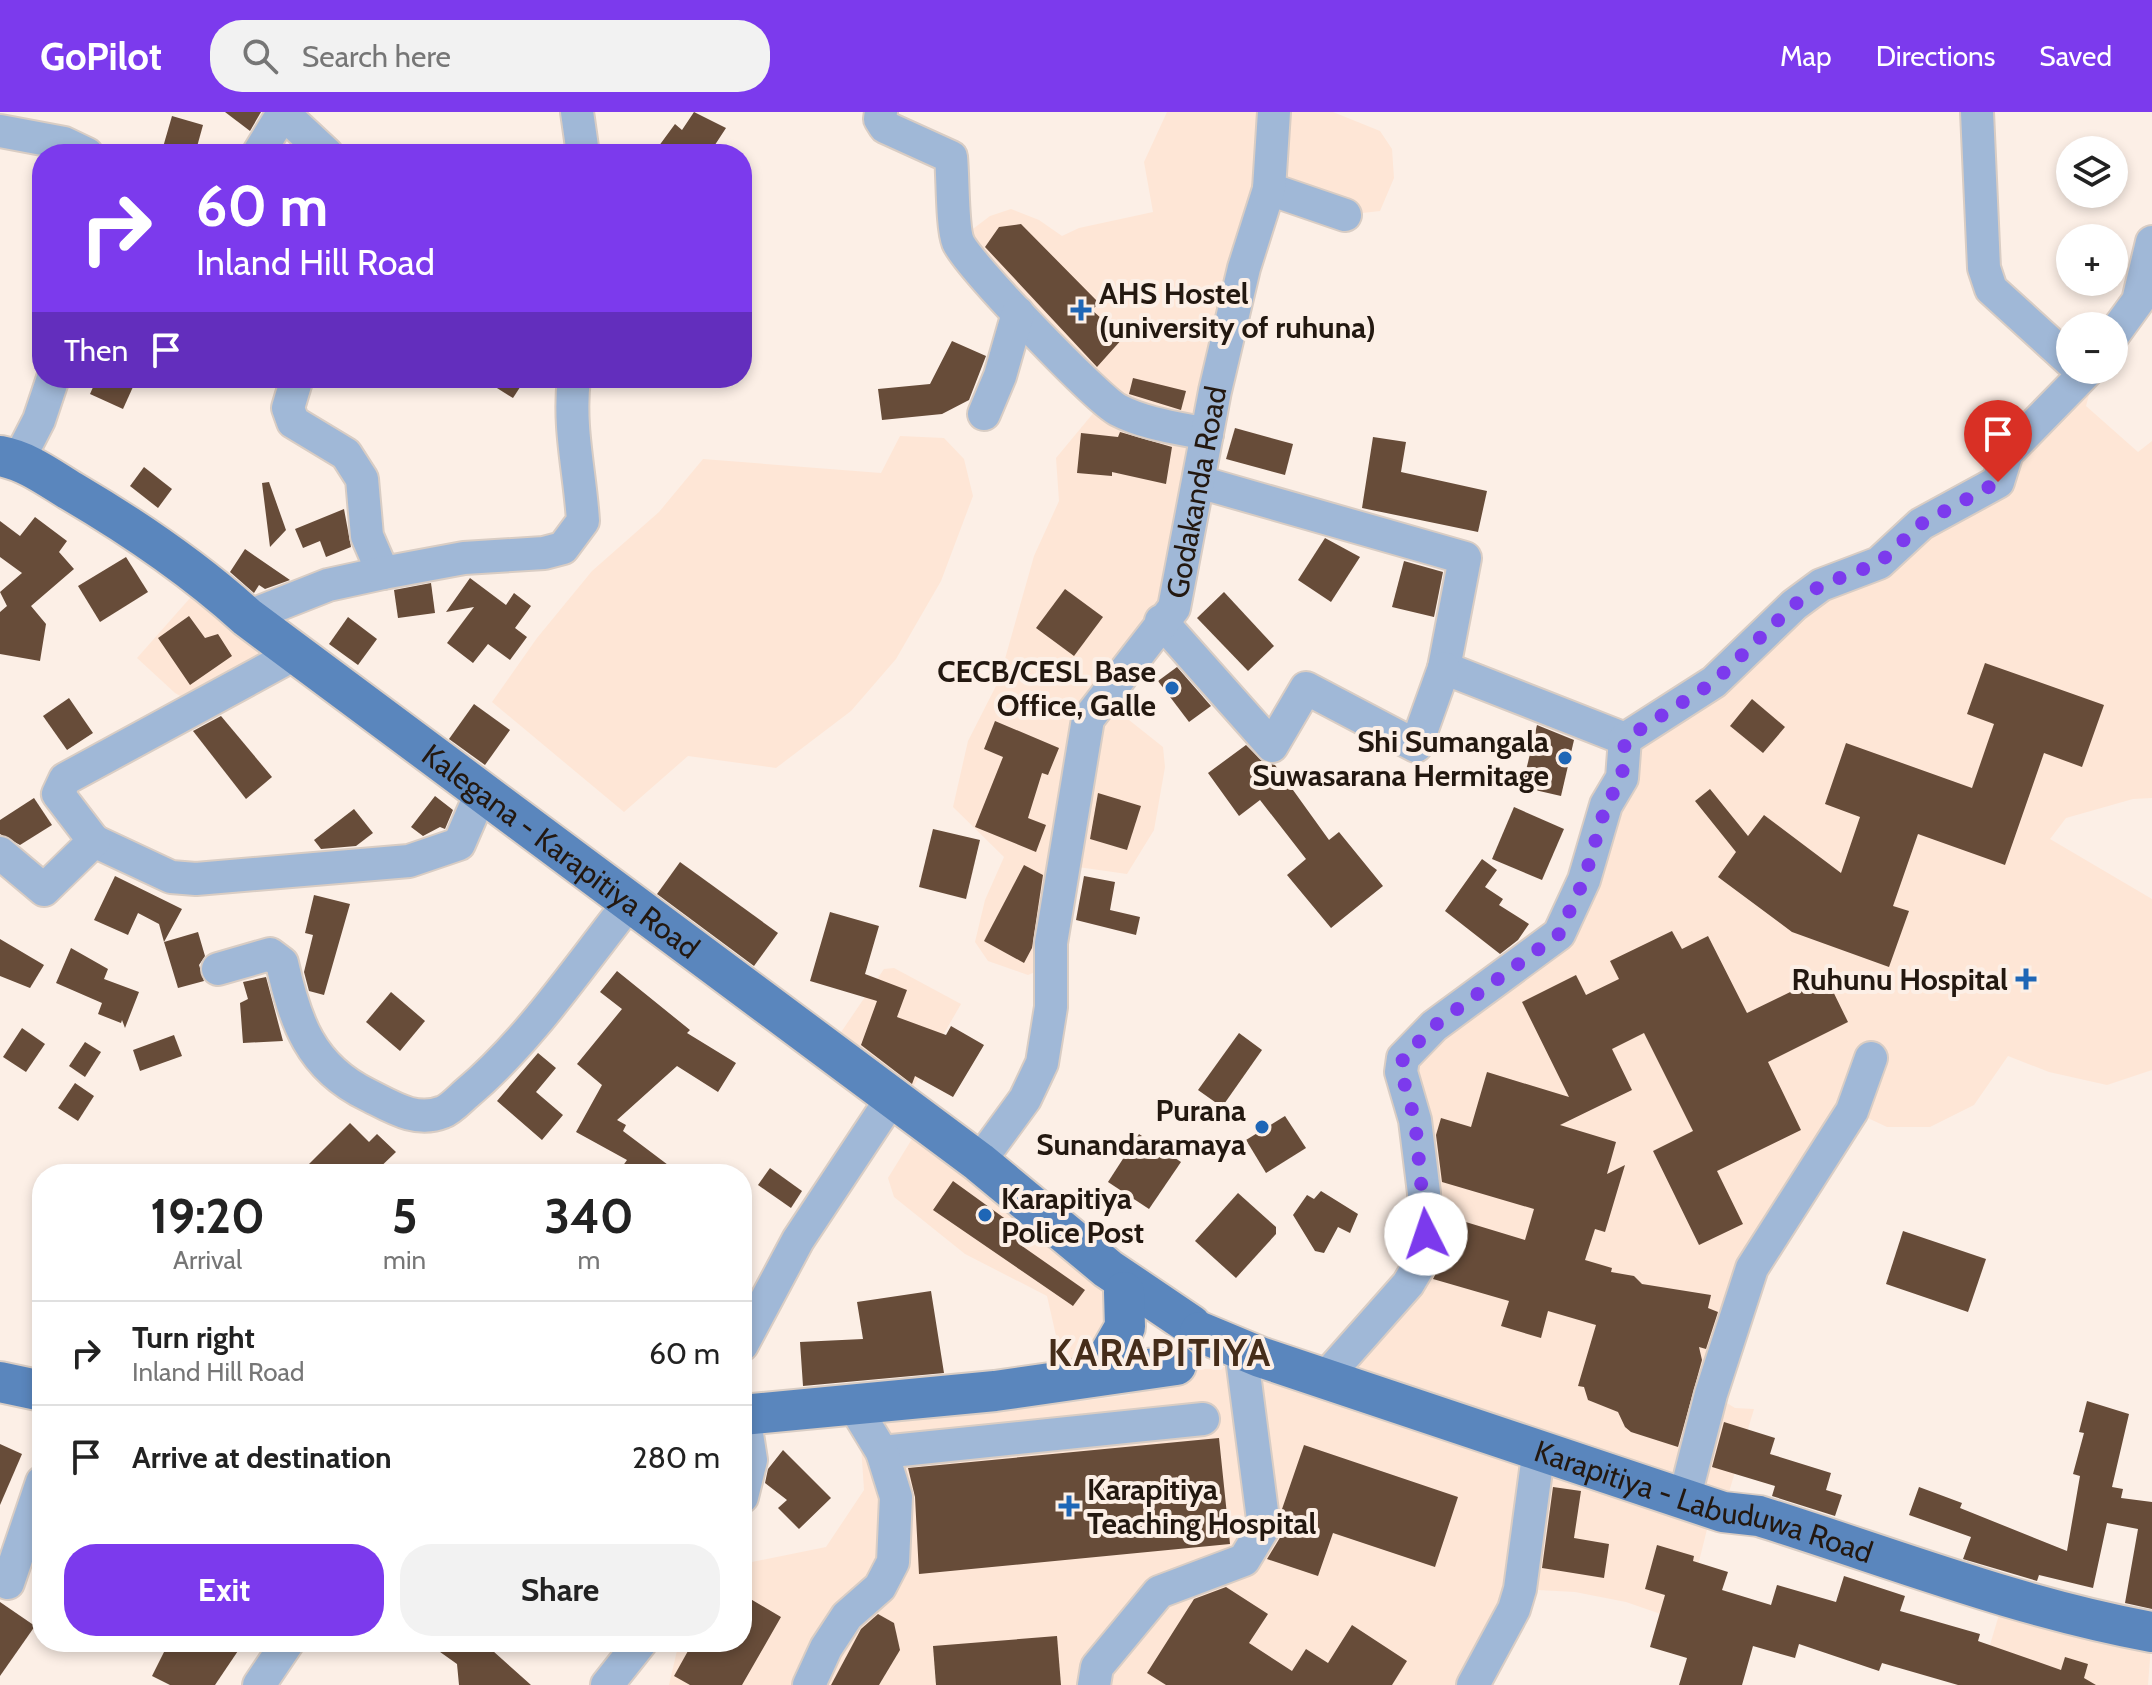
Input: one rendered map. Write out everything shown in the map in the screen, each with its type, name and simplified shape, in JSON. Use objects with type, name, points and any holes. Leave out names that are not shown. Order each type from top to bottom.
[{"type":"main road","name":"Kalegana - Karapitiya Road","points":[[9,458],[112,515],[195,572],[295,654],[979,1162],[1116,1281],[1181,1343]]},
{"type":"main road","points":[[1093,1375],[1125,1327],[1116,1281]]},
{"type":"main road","name":"Karapitiya - Labuduwa Road","points":[[1181,1343],[1325,1378],[1539,1448],[1684,1500],[1723,1512],[1759,1516],[2004,1598],[2074,1618],[2152,1632]]},
{"type":"main road","points":[[752,1414],[854,1406],[1093,1375],[1181,1343]]},
{"type":"main road","points":[[0,1382],[32,1389]]},
{"type":"street","points":[[577,112],[582,144]]},
{"type":"street","points":[[881,112],[880,119],[885,127],[951,157],[957,241],[976,270],[1018,313],[1116,409],[1152,422],[1207,434]]},
{"type":"street","name":"Godakanda Road","points":[[979,1162],[1025,1099],[1042,1063],[1051,1007],[1051,943],[1088,719],[1174,608],[1207,434],[1244,268],[1269,189],[1274,112]]},
{"type":"street","points":[[1977,112],[1984,268],[1991,289],[2056,347]]},
{"type":"street","points":[[264,144],[283,113],[316,144]]},
{"type":"street","points":[[0,131],[66,144]]},
{"type":"street","points":[[1269,189],[1345,215]]},
{"type":"street","points":[[2128,315],[2138,301],[2152,242]]},
{"type":"street","points":[[984,414],[1000,376],[1018,313]]},
{"type":"street","points":[[1625,739],[1714,682],[1794,605],[1821,585],[1879,563],[1921,524],[1998,482],[2007,453],[2068,384]]},
{"type":"street","points":[[9,458],[39,420],[50,388]]},
{"type":"street","points":[[294,388],[288,408],[293,422],[346,454],[362,479],[367,536],[383,573]]},
{"type":"street","points":[[247,617],[328,585],[464,558],[544,553],[563,548],[583,521],[581,484],[570,428],[573,388]]},
{"type":"street","points":[[1161,621],[1272,746],[1306,688],[1416,746],[1444,668],[1465,558],[1199,482]]},
{"type":"street","points":[[295,654],[65,779],[58,794],[94,841],[171,877],[196,879],[409,861],[459,844],[482,791]]},
{"type":"street","points":[[1444,668],[1625,739]]},
{"type":"street","points":[[1325,1378],[1408,1284],[1421,1262],[1426,1234],[1424,1193],[1415,1120],[1401,1072],[1403,1058],[1434,1026],[1559,934],[1584,880],[1606,805],[1622,778],[1625,739]]},
{"type":"street","points":[[0,853],[44,890],[94,841]]},
{"type":"street","points":[[218,969],[270,954],[282,963],[295,1019],[319,1056],[351,1087],[413,1116],[444,1112],[485,1078],[519,1040],[630,902]]},
{"type":"street","points":[[1684,1500],[1711,1394],[1752,1268],[1787,1208],[1814,1177],[1852,1111],[1871,1058]]},
{"type":"street","points":[[752,1326],[798,1240],[892,1098]]},
{"type":"street","points":[[1094,1685],[1097,1667],[1159,1592],[1244,1560],[1264,1527],[1251,1358]]},
{"type":"street","points":[[809,1685],[826,1648],[847,1616],[880,1587],[893,1562],[896,1497],[882,1452],[854,1406]]},
{"type":"street","points":[[882,1452],[1203,1419]]},
{"type":"street","points":[[1473,1685],[1514,1609],[1520,1589],[1539,1448]]},
{"type":"street","points":[[8,1583],[32,1512]]},
{"type":"street","points":[[259,1685],[281,1652]]},
{"type":"street","points":[[607,1685],[633,1652]]},
{"type":"shaded area","points":[[1167,112],[1333,112],[1380,131],[1392,149],[1394,178],[1380,211],[1345,215],[1270,189],[1182,569],[1089,719],[1129,720],[1163,747],[1165,767],[1154,830],[1127,874],[1064,865],[1054,964],[1028,975],[988,961],[975,942],[985,900],[1004,857],[953,807],[968,741],[999,680],[1034,556],[1059,501],[1056,458],[1105,399],[957,241],[990,216],[1011,209],[1039,220],[1062,236],[1079,228],[1153,212],[1144,162]]},
{"type":"shaded area","points":[[2078,384],[2088,384],[2090,391],[2086,406],[2138,452],[2152,441],[2152,798],[2133,799],[2066,818],[2050,839],[2152,899],[2152,1070],[2107,1085],[2049,1072],[2008,1056],[1974,1105],[1930,1127],[1887,1127],[1853,1111],[1787,1208],[1712,1394],[1735,1408],[1754,1409],[1723,1512],[1712,1509],[1684,1622],[1626,1602],[1575,1592],[1520,1589],[1473,1685],[669,1685],[677,1652],[752,1652],[752,1562],[826,1547],[864,1490],[859,1415],[1051,1405],[1129,1395],[1163,1368],[1213,1369],[1265,1359],[1326,1378],[1421,1262],[1401,1072],[1559,934],[1625,739],[1763,633],[1998,482]]},
{"type":"shaded area","points":[[900,436],[944,438],[964,459],[973,496],[941,581],[896,659],[851,711],[776,768],[688,756],[624,812],[492,702],[537,638],[592,571],[659,512],[703,459],[881,473]]},
{"type":"shaded area","points":[[206,580],[295,654],[201,708],[175,693],[137,658]]},
{"type":"shaded area","points":[[894,968],[961,1004],[902,1106],[829,1050],[884,969]]},
{"type":"shaded area","points":[[923,1121],[1108,1269],[1111,1309],[1101,1334],[1080,1366],[1062,1362],[1047,1296],[965,1254],[894,1197],[888,1178]]},
{"type":"shaded area","points":[[2004,1598],[2152,1632],[2148,1685],[1978,1685]]},
{"type":"building","points":[[225,112],[261,112],[250,131]]},
{"type":"building","points":[[694,112],[726,128],[716,144],[660,144],[675,124],[682,130]]},
{"type":"building","points":[[172,116],[203,125],[198,144],[164,144]]},
{"type":"building","points":[[1021,224],[1099,303],[1092,310],[1123,338],[1097,367],[985,247],[999,227]]},
{"type":"building","points":[[952,341],[986,356],[969,400],[942,414],[882,420],[878,389],[930,384]]},
{"type":"building","points":[[1133,378],[1186,391],[1181,410],[1129,394]]},
{"type":"building","points":[[93,388],[132,388],[123,409],[90,394]]},
{"type":"building","points":[[497,388],[520,388],[513,398]]},
{"type":"building","points":[[1235,428],[1293,444],[1285,475],[1226,459]]},
{"type":"building","points":[[1120,432],[1172,447],[1166,484],[1112,472],[1112,476],[1077,473],[1081,433],[1118,437]]},
{"type":"building","points":[[1373,437],[1406,442],[1401,472],[1487,491],[1478,532],[1362,508]]},
{"type":"building","points":[[144,467],[172,489],[158,508],[130,486]]},
{"type":"building","points":[[269,482],[286,530],[270,547],[262,483]]},
{"type":"building","points":[[344,509],[351,547],[326,557],[320,541],[303,548],[295,529]]},
{"type":"building","points":[[35,517],[67,541],[59,552],[74,569],[31,606],[46,624],[40,661],[0,654],[0,612],[7,606],[0,592],[22,573],[0,557],[0,521],[20,536]]},
{"type":"building","points":[[1325,538],[1360,557],[1331,602],[1298,580]]},
{"type":"building","points":[[245,549],[290,580],[265,589],[259,585],[254,593],[230,572]]},
{"type":"building","points":[[126,557],[148,592],[100,622],[78,586]]},
{"type":"building","points":[[1404,561],[1443,572],[1434,617],[1392,607]]},
{"type":"building","points":[[470,578],[506,605],[514,593],[531,606],[515,628],[527,637],[510,660],[488,644],[473,663],[447,643],[474,607],[446,612]]},
{"type":"building","points":[[431,583],[435,613],[398,618],[394,590]]},
{"type":"building","points":[[1065,589],[1103,617],[1074,656],[1036,628]]},
{"type":"building","points":[[1224,592],[1274,646],[1248,671],[1197,618]]},
{"type":"building","points":[[189,616],[205,638],[218,634],[232,656],[190,685],[158,638]]},
{"type":"building","points":[[348,617],[377,639],[358,665],[329,644]]},
{"type":"building","points":[[1985,663],[2104,705],[2082,767],[2044,753],[2005,865],[1918,834],[1893,906],[1909,911],[1889,967],[1792,932],[1718,877],[1736,852],[1695,801],[1710,789],[1748,836],[1764,815],[1841,873],[1860,817],[1825,804],[1846,743],[1972,788],[1994,724],[1967,714]]},
{"type":"building","points":[[1177,667],[1211,706],[1189,722],[1158,681]]},
{"type":"building","points":[[69,698],[93,733],[67,750],[43,716]]},
{"type":"building","points":[[1752,699],[1785,727],[1763,753],[1730,726]]},
{"type":"building","points":[[474,704],[510,730],[485,765],[449,739]]},
{"type":"building","points":[[221,716],[272,777],[246,799],[193,731]]},
{"type":"building","points":[[995,721],[1059,748],[1048,775],[1042,773],[1028,818],[1046,825],[1036,852],[975,827],[1003,757],[984,749]]},
{"type":"building","points":[[1537,725],[1574,740],[1561,796],[1522,787]]},
{"type":"building","points":[[1246,745],[1264,763],[1275,765],[1329,840],[1339,832],[1383,886],[1331,928],[1287,875],[1306,859],[1260,800],[1239,816],[1208,773]]},
{"type":"building","points":[[1098,793],[1141,806],[1127,850],[1090,839]]},
{"type":"building","points":[[435,796],[453,810],[445,829],[440,827],[423,836],[411,827]]},
{"type":"building","points":[[34,798],[52,825],[20,845],[0,834],[0,820]]},
{"type":"building","points":[[1514,807],[1564,829],[1542,880],[1492,859]]},
{"type":"building","points":[[354,809],[373,833],[356,846],[321,849],[314,840]]},
{"type":"building","points":[[933,829],[980,840],[966,899],[919,887]]},
{"type":"building","points":[[1482,859],[1497,870],[1485,887],[1503,899],[1499,905],[1529,924],[1518,940],[1500,954],[1445,911]]},
{"type":"building","points":[[680,862],[778,933],[754,966],[657,894]]},
{"type":"building","points":[[1024,865],[1043,875],[1032,948],[1024,963],[984,941]]},
{"type":"building","points":[[115,876],[182,909],[164,942],[159,924],[138,913],[128,935],[94,920]]},
{"type":"building","points":[[1084,876],[1115,882],[1110,910],[1140,917],[1136,935],[1076,920]]},
{"type":"building","points":[[314,895],[350,904],[324,995],[309,991],[304,972],[313,935],[305,933]]},
{"type":"building","points":[[830,912],[879,926],[865,974],[907,990],[897,1017],[946,1035],[951,1026],[984,1045],[953,1097],[915,1076],[912,1084],[861,1045],[877,1001],[810,981]]},
{"type":"building","points":[[1672,931],[1682,949],[1708,936],[1747,1013],[1825,975],[1848,1022],[1768,1062],[1801,1130],[1717,1171],[1743,1224],[1699,1245],[1653,1151],[1693,1131],[1644,1033],[1612,1049],[1632,1090],[1560,1125],[1616,1142],[1607,1174],[1625,1165],[1605,1232],[1595,1229],[1585,1260],[1612,1268],[1611,1272],[1634,1276],[1642,1284],[1711,1295],[1708,1308],[1718,1312],[1706,1349],[1699,1347],[1702,1360],[1678,1447],[1631,1432],[1618,1412],[1588,1400],[1584,1387],[1578,1386],[1596,1325],[1548,1311],[1541,1338],[1501,1326],[1509,1301],[1433,1279],[1440,1265],[1446,1216],[1525,1240],[1534,1209],[1442,1182],[1436,1135],[1441,1118],[1471,1127],[1487,1072],[1569,1097],[1522,1002],[1576,975],[1586,995],[1619,979],[1610,961]]},
{"type":"building","points":[[198,932],[205,956],[199,965],[204,981],[178,988],[164,942]]},
{"type":"building","points":[[0,939],[44,965],[30,988],[0,976]]},
{"type":"building","points":[[71,948],[108,969],[104,979],[139,992],[125,1028],[122,1020],[121,1023],[98,1014],[102,1003],[56,983]]},
{"type":"building","points":[[617,971],[690,1030],[687,1033],[736,1063],[718,1092],[677,1066],[617,1120],[626,1125],[623,1131],[667,1164],[624,1164],[627,1160],[576,1132],[602,1085],[577,1064],[622,1009],[600,992]]},
{"type":"building","points":[[266,977],[283,1041],[243,1043],[240,1003],[248,999],[243,982]]},
{"type":"building","points":[[391,992],[425,1021],[400,1051],[366,1022]]},
{"type":"building","points":[[22,1028],[45,1044],[26,1072],[3,1057]]},
{"type":"building","points":[[1239,1033],[1262,1050],[1222,1107],[1198,1090]]},
{"type":"building","points":[[174,1035],[182,1056],[140,1071],[133,1050]]},
{"type":"building","points":[[85,1042],[101,1052],[85,1077],[69,1066]]},
{"type":"building","points":[[538,1053],[556,1068],[536,1092],[563,1115],[542,1140],[497,1101]]},
{"type":"building","points":[[75,1083],[94,1096],[78,1121],[58,1108]]},
{"type":"building","points":[[1285,1116],[1306,1148],[1266,1173],[1246,1140]]},
{"type":"building","points":[[350,1123],[369,1142],[377,1134],[396,1152],[383,1164],[309,1164]]},
{"type":"building","points":[[1139,1134],[1181,1162],[1149,1209],[1108,1182]]},
{"type":"building","points":[[770,1168],[802,1191],[791,1208],[758,1185]]},
{"type":"building","points":[[953,1181],[1029,1236],[1022,1246],[1085,1290],[1073,1306],[933,1210]]},
{"type":"building","points":[[1321,1191],[1358,1214],[1350,1233],[1338,1227],[1324,1253],[1315,1251],[1293,1215],[1307,1195],[1314,1199]]},
{"type":"building","points":[[1238,1193],[1276,1227],[1276,1234],[1236,1278],[1195,1241]]},
{"type":"building","points":[[1903,1231],[1986,1259],[1968,1312],[1886,1284]]},
{"type":"building","points":[[931,1291],[944,1373],[803,1386],[800,1342],[863,1339],[857,1302]]},
{"type":"building","points":[[2087,1401],[2129,1414],[2112,1487],[2123,1489],[2121,1498],[2152,1502],[2152,1609],[2125,1603],[2138,1529],[2107,1523],[2093,1588],[2039,1575],[2037,1581],[1963,1559],[1971,1537],[1909,1515],[1919,1487],[1962,1503],[1960,1508],[2067,1551],[2080,1476],[2073,1474],[2084,1433],[2079,1432]]},
{"type":"building","points":[[1724,1422],[1775,1438],[1770,1454],[1831,1473],[1826,1490],[1842,1495],[1835,1516],[1772,1496],[1775,1486],[1712,1467]]},
{"type":"building","name":"Karapitiya Teaching Hospital","points":[[1219,1438],[1230,1544],[919,1574],[915,1497],[908,1468]]},
{"type":"building","points":[[0,1444],[22,1454],[0,1505]]},
{"type":"building","points":[[1304,1445],[1458,1497],[1435,1567],[1333,1533],[1318,1576],[1267,1559],[1281,1536],[1281,1512]]},
{"type":"building","points":[[783,1450],[831,1498],[799,1529],[778,1508],[787,1500],[765,1483],[768,1469]]},
{"type":"building","points":[[1553,1487],[1581,1491],[1574,1538],[1609,1544],[1604,1578],[1542,1568]]},
{"type":"building","points":[[1657,1545],[1694,1556],[1693,1561],[1728,1572],[1722,1590],[1771,1605],[1777,1585],[1836,1602],[1844,1576],[1905,1596],[1900,1611],[1980,1634],[1978,1641],[2061,1670],[2065,1657],[2088,1664],[2084,1678],[2096,1685],[1958,1685],[1882,1663],[1879,1671],[1799,1644],[1795,1658],[1753,1646],[1742,1685],[1679,1685],[1687,1658],[1650,1647],[1665,1595],[1645,1589]]},
{"type":"building","points":[[1226,1587],[1268,1614],[1249,1643],[1292,1671],[1306,1649],[1328,1663],[1352,1625],[1407,1661],[1392,1685],[1166,1685],[1147,1673],[1194,1599]]},
{"type":"building","points":[[752,1600],[781,1617],[742,1685],[690,1685],[674,1676],[687,1652],[752,1652]]},
{"type":"building","points":[[0,1602],[32,1624],[32,1630],[0,1676]]},
{"type":"building","points":[[878,1614],[894,1623],[900,1650],[879,1685],[831,1685],[861,1629]]},
{"type":"building","points":[[1057,1636],[1061,1685],[936,1685],[933,1646]]},
{"type":"building","points":[[164,1652],[237,1652],[215,1685],[170,1685],[152,1676]]},
{"type":"building","points":[[440,1652],[494,1652],[531,1685],[459,1685],[457,1664]]},
{"type":"place","name":"AHS Hostel (university of ruhuna)","points":[[1081,310]]},
{"type":"place","name":"CECB/CESL Base Office, Galle","points":[[1172,688]]},
{"type":"place","name":"Shi Sumangala Suwasarana Hermitage","points":[[1565,758]]},
{"type":"place","name":"Ruhunu Hospital","points":[[2026,979]]},
{"type":"place","name":"Purana Sunandaramaya","points":[[1262,1127]]},
{"type":"place","name":"Karapitiya Police Post","points":[[985,1215]]},
{"type":"place","name":"Karapitiya Teaching Hospital","points":[[1069,1506]]},
{"type":"district","name":"KARAPITIYA","points":[[1160,1352]]},
{"type":"route","points":[[1426,1234],[1415,1120],[1401,1072],[1403,1058],[1434,1026],[1507,973],[1528,953],[1559,934],[1584,880],[1606,805],[1622,778],[1625,739],[1714,682],[1763,633],[1821,585],[1879,563],[1921,524],[1998,482]]}]
